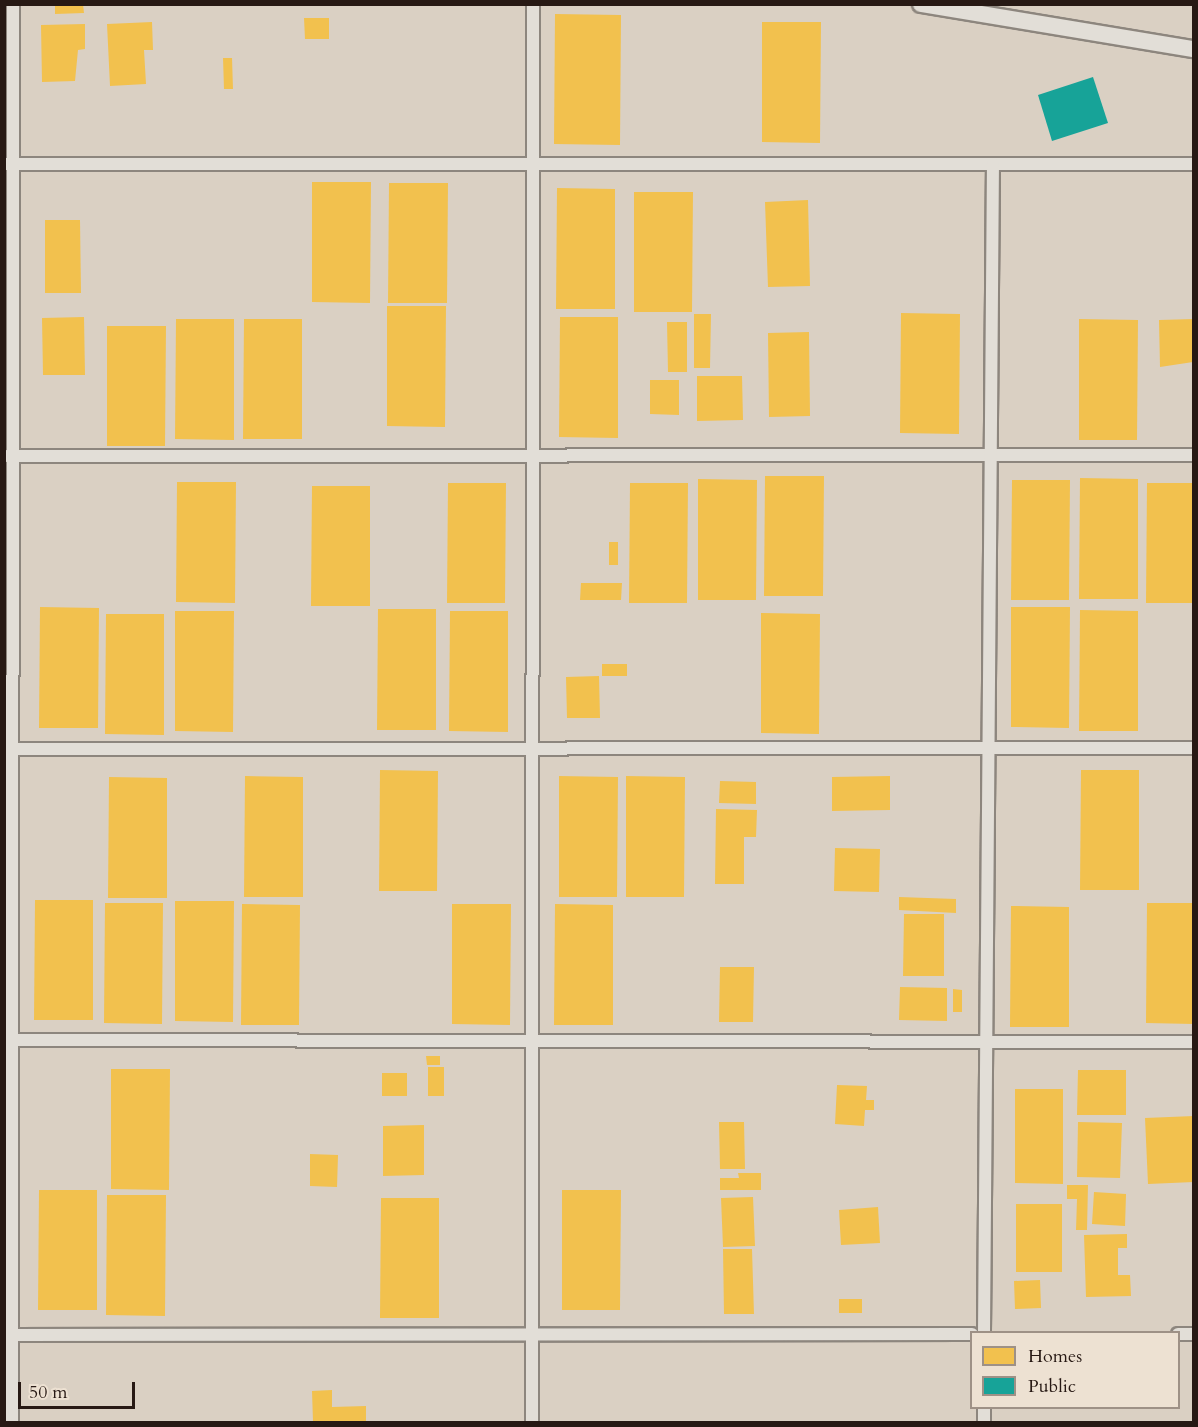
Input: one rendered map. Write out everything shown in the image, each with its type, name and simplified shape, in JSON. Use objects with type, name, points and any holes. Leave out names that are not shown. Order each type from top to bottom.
[{"type":"street","points":[[12,1422],[8,1335],[8,1040],[9,164],[13,4]]},
{"type":"street","points":[[532,1422],[536,1039],[531,749],[533,4]]},
{"type":"street","points":[[921,4],[1194,49]]},
{"type":"street","points":[[9,164],[1194,164]]},
{"type":"street","points":[[984,1331],[993,164]]},
{"type":"street","points":[[9,456],[1194,455]]},
{"type":"street","points":[[9,748],[1194,748]]},
{"type":"street","points":[[8,1040],[536,1039],[986,1043],[1194,1042]]},
{"type":"street","points":[[8,1335],[970,1334]]},
{"type":"building: Homes","points":[[55,4],[83,4],[84,13],[55,14]]},
{"type":"building: Homes","points":[[555,14],[621,15],[620,145],[554,144]]},
{"type":"building: Homes","points":[[304,18],[329,18],[329,39],[305,39]]},
{"type":"building: Homes","points":[[152,22],[153,50],[144,50],[146,84],[110,86],[107,24]]},
{"type":"building: Homes","points":[[762,22],[821,22],[820,143],[762,142]]},
{"type":"building: Homes","points":[[85,24],[85,49],[78,50],[75,81],[42,82],[41,25]]},
{"type":"building: Homes","points":[[223,58],[232,58],[233,89],[224,89]]},
{"type":"building: Homes","points":[[312,182],[371,182],[370,303],[312,302]]},
{"type":"building: Homes","points":[[389,183],[448,183],[447,303],[388,303]]},
{"type":"building: Homes","points":[[557,188],[615,189],[615,309],[556,309]]},
{"type":"building: Homes","points":[[634,192],[693,192],[692,312],[634,312]]},
{"type":"building: Homes","points":[[808,200],[810,286],[768,287],[765,202]]},
{"type":"building: Homes","points":[[45,220],[80,220],[81,293],[45,293]]},
{"type":"building: Homes","points":[[387,306],[446,306],[445,427],[387,426]]},
{"type":"building: Homes","points":[[901,313],[960,314],[959,434],[900,433]]},
{"type":"building: Homes","points":[[694,314],[711,314],[710,368],[694,368]]},
{"type":"building: Homes","points":[[84,317],[85,375],[43,375],[42,318]]},
{"type":"building: Homes","points":[[560,317],[618,317],[618,438],[559,437]]},
{"type":"building: Homes","points":[[176,319],[234,319],[234,440],[175,439]]},
{"type":"building: Homes","points":[[244,319],[302,319],[302,439],[243,439]]},
{"type":"building: Homes","points":[[1079,319],[1138,320],[1137,440],[1079,440]]},
{"type":"building: Homes","points":[[1194,319],[1193,362],[1160,367],[1159,320]]},
{"type":"building: Homes","points":[[667,322],[687,322],[687,372],[668,372]]},
{"type":"building: Homes","points":[[107,326],[166,326],[165,446],[107,446]]},
{"type":"building: Homes","points":[[809,332],[810,416],[769,417],[768,333]]},
{"type":"building: Homes","points":[[697,376],[742,376],[743,420],[697,421]]},
{"type":"building: Homes","points":[[650,380],[679,380],[679,415],[650,414]]},
{"type":"building: Homes","points":[[765,476],[824,476],[823,596],[764,596]]},
{"type":"building: Homes","points":[[1080,478],[1138,479],[1138,599],[1079,599]]},
{"type":"building: Homes","points":[[698,479],[757,480],[756,600],[698,600]]},
{"type":"building: Homes","points":[[1012,480],[1070,480],[1069,600],[1011,600]]},
{"type":"building: Homes","points":[[177,482],[236,482],[235,603],[176,602]]},
{"type":"building: Homes","points":[[448,483],[506,483],[505,603],[447,603]]},
{"type":"building: Homes","points":[[630,483],[688,483],[687,603],[629,603]]},
{"type":"building: Homes","points":[[1147,483],[1194,483],[1194,603],[1146,603]]},
{"type":"building: Homes","points":[[312,486],[370,486],[370,606],[311,606]]},
{"type":"building: Homes","points":[[609,542],[618,542],[618,565],[609,565]]},
{"type":"building: Homes","points":[[581,583],[622,583],[621,600],[580,600]]},
{"type":"building: Homes","points":[[40,607],[99,608],[98,728],[39,728]]},
{"type":"building: Homes","points":[[1011,607],[1070,607],[1069,728],[1011,727]]},
{"type":"building: Homes","points":[[378,609],[436,609],[436,730],[377,730]]},
{"type":"building: Homes","points":[[1080,610],[1138,611],[1138,731],[1079,731]]},
{"type":"building: Homes","points":[[175,611],[234,611],[233,732],[175,731]]},
{"type":"building: Homes","points":[[450,611],[508,611],[508,732],[449,731]]},
{"type":"building: Homes","points":[[761,613],[820,614],[819,734],[761,733]]},
{"type":"building: Homes","points":[[106,614],[164,614],[164,735],[105,734]]},
{"type":"building: Homes","points":[[602,664],[627,664],[627,676],[602,676]]},
{"type":"building: Homes","points":[[599,676],[600,718],[567,718],[566,677]]},
{"type":"building: Homes","points":[[380,770],[438,771],[437,891],[379,891]]},
{"type":"building: Homes","points":[[1081,770],[1139,770],[1139,890],[1080,890]]},
{"type":"building: Homes","points":[[245,776],[303,777],[303,897],[244,897]]},
{"type":"building: Homes","points":[[559,776],[618,777],[617,897],[559,897]]},
{"type":"building: Homes","points":[[626,776],[685,777],[684,897],[626,897]]},
{"type":"building: Homes","points":[[890,776],[890,810],[832,811],[832,777]]},
{"type":"building: Homes","points":[[109,777],[167,778],[167,898],[108,898]]},
{"type":"building: Homes","points":[[720,781],[756,782],[756,804],[719,803]]},
{"type":"building: Homes","points":[[716,809],[757,810],[756,837],[744,837],[744,884],[715,884]]},
{"type":"building: Homes","points":[[835,848],[880,849],[879,892],[834,891]]},
{"type":"building: Homes","points":[[899,897],[956,899],[956,913],[899,910]]},
{"type":"building: Homes","points":[[35,900],[93,900],[93,1020],[34,1020]]},
{"type":"building: Homes","points":[[175,901],[234,901],[233,1022],[175,1021]]},
{"type":"building: Homes","points":[[105,903],[163,903],[162,1024],[104,1023]]},
{"type":"building: Homes","points":[[1147,903],[1194,903],[1194,1024],[1146,1023]]},
{"type":"building: Homes","points":[[242,904],[300,905],[299,1025],[241,1025]]},
{"type":"building: Homes","points":[[452,904],[511,904],[510,1025],[452,1024]]},
{"type":"building: Homes","points":[[555,904],[613,905],[613,1025],[554,1025]]},
{"type":"building: Homes","points":[[1011,906],[1069,907],[1069,1027],[1010,1027]]},
{"type":"building: Homes","points":[[904,914],[944,914],[944,976],[903,976]]},
{"type":"building: Homes","points":[[720,967],[754,967],[753,1022],[719,1022]]},
{"type":"building: Homes","points":[[900,987],[947,988],[947,1021],[899,1020]]},
{"type":"building: Homes","points":[[953,989],[962,990],[962,1012],[953,1012]]},
{"type":"building: Homes","points":[[426,1056],[440,1056],[440,1065],[427,1065]]},
{"type":"building: Homes","points":[[428,1067],[444,1067],[444,1096],[428,1096]]},
{"type":"building: Homes","points":[[111,1069],[170,1069],[169,1190],[111,1189]]},
{"type":"building: Homes","points":[[1078,1070],[1126,1070],[1126,1115],[1077,1115]]},
{"type":"building: Homes","points":[[382,1073],[407,1073],[407,1096],[382,1096]]},
{"type":"building: Homes","points":[[837,1085],[867,1086],[866,1100],[874,1100],[874,1110],[865,1110],[864,1126],[835,1124]]},
{"type":"building: Homes","points":[[1015,1089],[1063,1089],[1063,1184],[1015,1183]]},
{"type":"building: Homes","points":[[1194,1116],[1194,1182],[1148,1184],[1145,1118]]},
{"type":"building: Homes","points":[[719,1122],[744,1122],[745,1169],[720,1169]]},
{"type":"building: Homes","points":[[1078,1122],[1122,1123],[1120,1178],[1077,1177]]},
{"type":"building: Homes","points":[[424,1125],[424,1175],[383,1176],[383,1126]]},
{"type":"building: Homes","points":[[310,1154],[338,1155],[337,1187],[310,1186]]},
{"type":"building: Homes","points":[[738,1173],[761,1173],[761,1190],[720,1190],[720,1178],[739,1178]]},
{"type":"building: Homes","points":[[1067,1185],[1088,1185],[1087,1230],[1076,1230],[1077,1199],[1067,1199]]},
{"type":"building: Homes","points":[[39,1190],[97,1190],[97,1310],[38,1310]]},
{"type":"building: Homes","points":[[562,1190],[621,1190],[620,1310],[562,1310]]},
{"type":"building: Homes","points":[[1094,1192],[1126,1194],[1125,1226],[1092,1224]]},
{"type":"building: Homes","points":[[107,1195],[166,1195],[165,1316],[106,1315]]},
{"type":"building: Homes","points":[[753,1197],[755,1246],[723,1247],[721,1198]]},
{"type":"building: Homes","points":[[381,1198],[439,1198],[439,1318],[380,1318]]},
{"type":"building: Homes","points":[[1016,1204],[1062,1204],[1062,1272],[1016,1272]]},
{"type":"building: Homes","points":[[878,1207],[880,1243],[841,1245],[839,1210]]},
{"type":"building: Homes","points":[[1127,1234],[1127,1248],[1118,1248],[1118,1275],[1130,1275],[1131,1296],[1086,1297],[1084,1235]]},
{"type":"building: Homes","points":[[723,1249],[752,1249],[754,1314],[724,1314]]},
{"type":"building: Homes","points":[[1040,1280],[1041,1308],[1015,1309],[1014,1281]]},
{"type":"building: Homes","points":[[839,1299],[862,1299],[862,1313],[839,1313]]},
{"type":"building: Homes","points":[[332,1390],[332,1407],[366,1406],[366,1422],[313,1422],[312,1391]]},
{"type":"building: Public","points":[[1093,77],[1108,123],[1052,141],[1038,95]]}]
